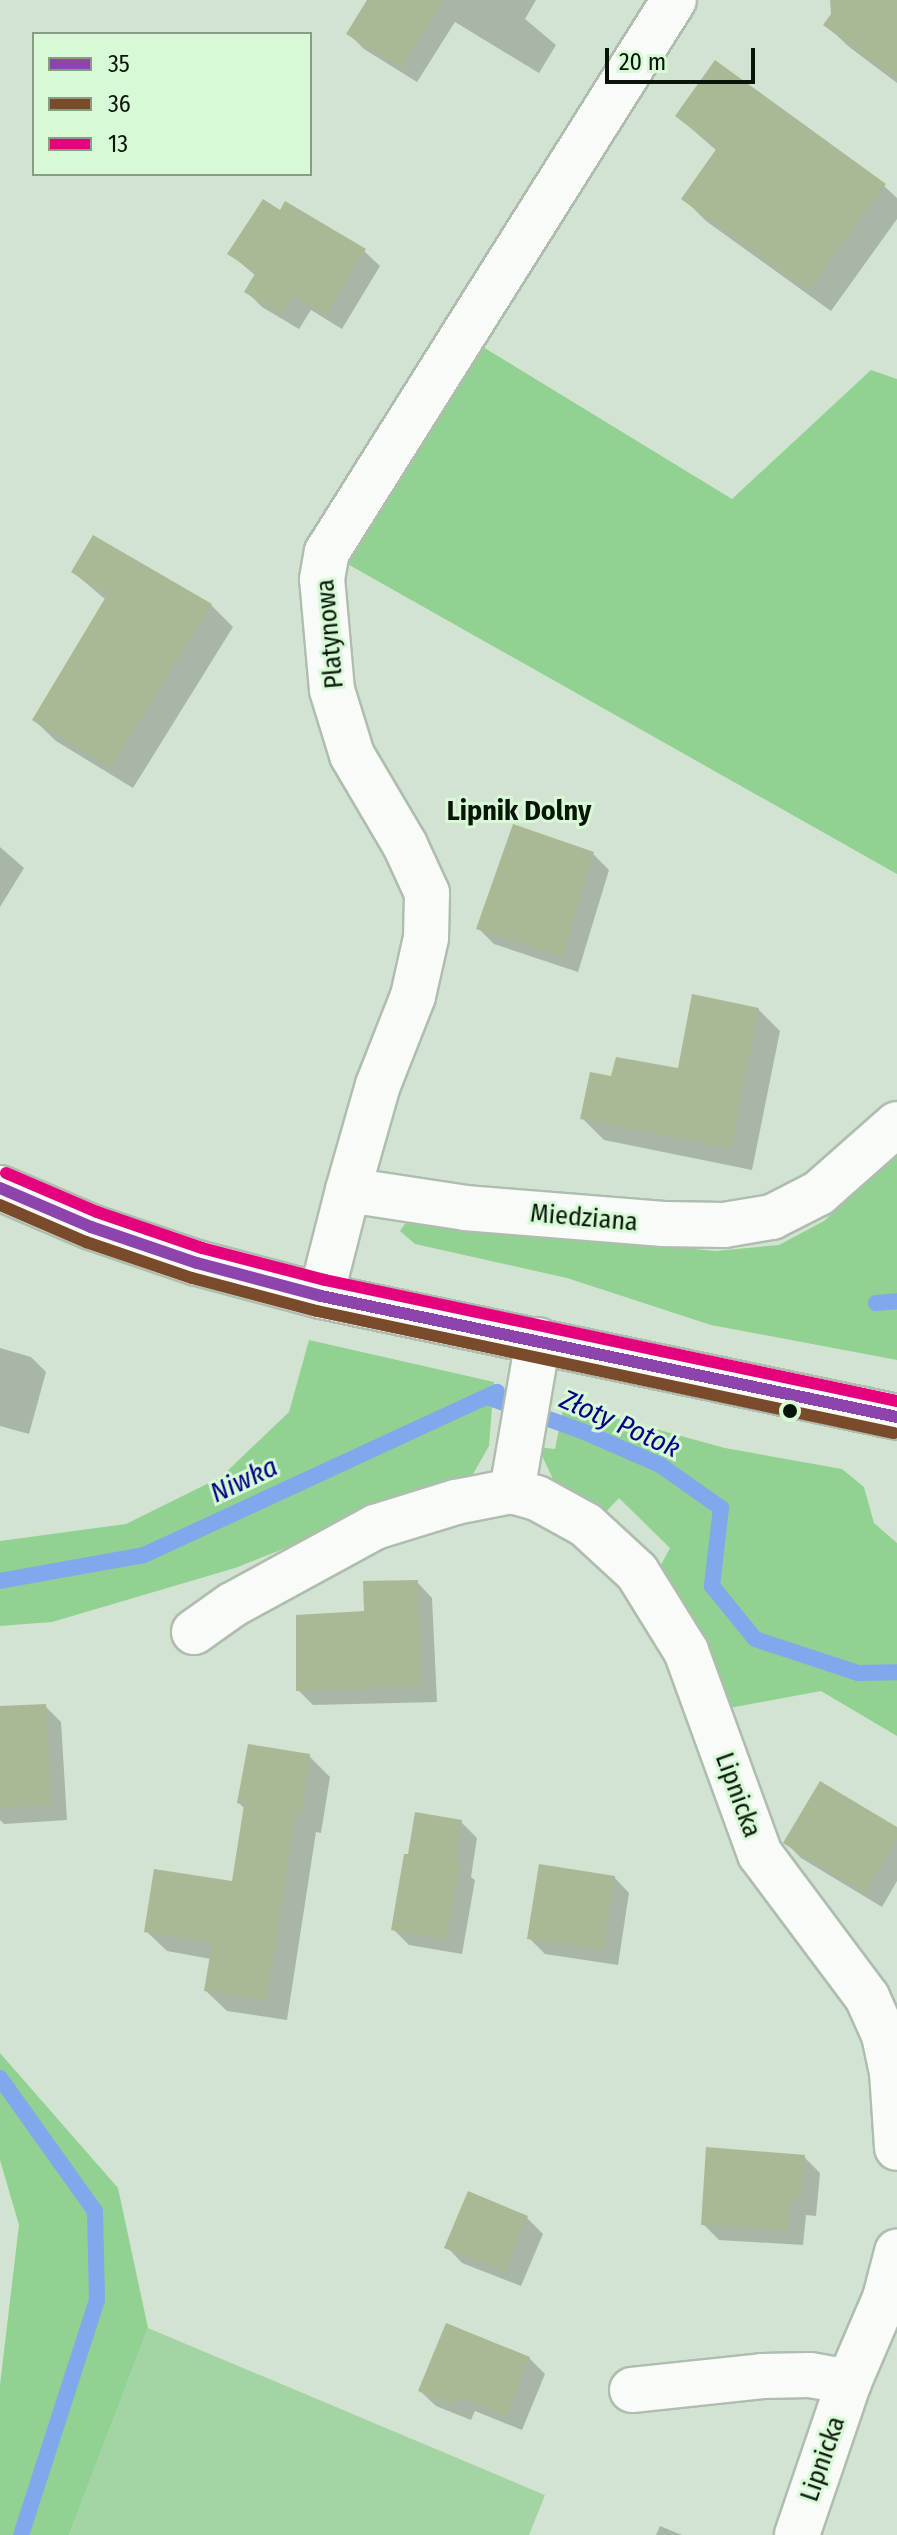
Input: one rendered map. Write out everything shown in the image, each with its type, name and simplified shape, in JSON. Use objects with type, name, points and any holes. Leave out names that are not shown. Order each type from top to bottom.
[{"type":"street","name":"Platynowa","points":[[348,1190],[378,1085],[413,996],[426,938],[427,893],[405,845],[352,755],[332,690],[322,579],[327,552],[674,0]]},
{"type":"street","name":"Miedziana","points":[[348,1190],[465,1208],[663,1224],[724,1225],[772,1217],[819,1193],[897,1124]]},
{"type":"street","points":[[0,1188],[91,1227],[197,1263],[321,1296],[897,1417]]},
{"type":"street","points":[[321,1296],[348,1190]]},
{"type":"street","points":[[194,1632],[232,1605],[375,1527],[456,1502],[514,1475],[538,1340]]},
{"type":"street","name":"Lipnicka","points":[[514,1475],[610,1546],[637,1572],[686,1651],[760,1854],[853,1977],[884,2035],[892,2072],[897,2148]]},
{"type":"street","name":"Lipnicka","points":[[797,2535],[849,2382],[885,2298],[897,2252]]},
{"type":"street","name":"Lipnicka","points":[[632,2390],[762,2376],[810,2375],[849,2382]]},
{"type":"green space","points":[[478,344],[732,499],[871,370],[897,379],[897,874],[344,562]]},
{"type":"green space","points":[[897,1155],[897,1360],[711,1325],[567,1278],[415,1244],[400,1231],[407,1221],[715,1251],[779,1245],[824,1221]]},
{"type":"green space","points":[[309,1340],[494,1382],[489,1446],[473,1474],[235,1568],[52,1622],[0,1626],[0,1541],[126,1524],[221,1477],[289,1412]]},
{"type":"green space","points":[[564,1404],[725,1448],[842,1469],[864,1487],[874,1523],[897,1543],[897,1736],[821,1691],[719,1710],[655,1576],[670,1548],[619,1498],[603,1515],[558,1490],[538,1447],[555,1449]]},
{"type":"green space","points":[[0,2053],[118,2188],[148,2328],[69,2535],[0,2535],[0,2385],[19,2225],[0,2160]]},
{"type":"green space","points":[[148,2328],[545,2495],[529,2535],[69,2535]]},
{"type":"building","points":[[367,0],[444,0],[401,68],[346,34]]},
{"type":"building","points":[[830,0],[897,0],[897,79],[823,25],[831,14]]},
{"type":"building","points":[[715,60],[886,184],[809,291],[681,199],[717,148],[675,116]]},
{"type":"building","points":[[263,199],[280,210],[285,201],[366,249],[326,315],[294,296],[282,315],[244,292],[256,272],[227,254]]},
{"type":"building","points":[[93,535],[212,604],[111,768],[32,720],[107,595],[71,572]]},
{"type":"building","points":[[513,824],[594,852],[563,957],[476,929]]},
{"type":"building","points":[[692,994],[759,1008],[731,1149],[580,1119],[590,1072],[611,1076],[616,1057],[678,1068]]},
{"type":"building","points":[[418,1580],[422,1687],[296,1691],[296,1615],[364,1611],[363,1581]]},
{"type":"building","points":[[46,1704],[52,1805],[0,1808],[0,1706]]},
{"type":"building","points":[[248,1744],[310,1754],[301,1814],[296,1813],[267,2001],[204,1991],[212,1943],[144,1932],[154,1869],[232,1881],[244,1805],[237,1803]]},
{"type":"building","points":[[820,1781],[897,1827],[897,1839],[865,1893],[783,1843]]},
{"type":"building","points":[[415,1812],[462,1820],[456,1862],[460,1863],[447,1940],[391,1930],[404,1854],[408,1854]]},
{"type":"building","points":[[539,1864],[615,1876],[603,1950],[527,1939]]},
{"type":"building","points":[[706,2147],[805,2155],[801,2201],[790,2200],[788,2231],[701,2225]]},
{"type":"building","points":[[468,2191],[528,2216],[505,2272],[444,2248]]},
{"type":"building","points":[[446,2323],[530,2357],[506,2416],[459,2397],[455,2406],[418,2391]]},
{"type":"waterway","name":"Niwka","points":[[876,1303],[897,1301]]},
{"type":"waterway","name":"Niwka","points":[[0,1581],[144,1555],[497,1392]]},
{"type":"waterway","name":"Złoty Potok","points":[[487,1397],[582,1431],[660,1465],[721,1508],[712,1586],[755,1639],[858,1673],[897,1672]]},
{"type":"waterway","points":[[0,2078],[95,2211],[97,2300],[21,2535]]},
{"type":"transit line","name":"13","points":[[6,1173],[97,1212],[202,1248],[325,1280],[897,1401]]},
{"type":"transit line","name":"35","points":[[0,1188],[91,1227],[197,1263],[321,1296],[897,1417]]},
{"type":"transit line","name":"36","points":[[0,1205],[86,1242],[192,1278],[317,1311],[894,1433]]},
{"type":"district","name":"Lipnik Dolny","points":[[519,811]]}]
